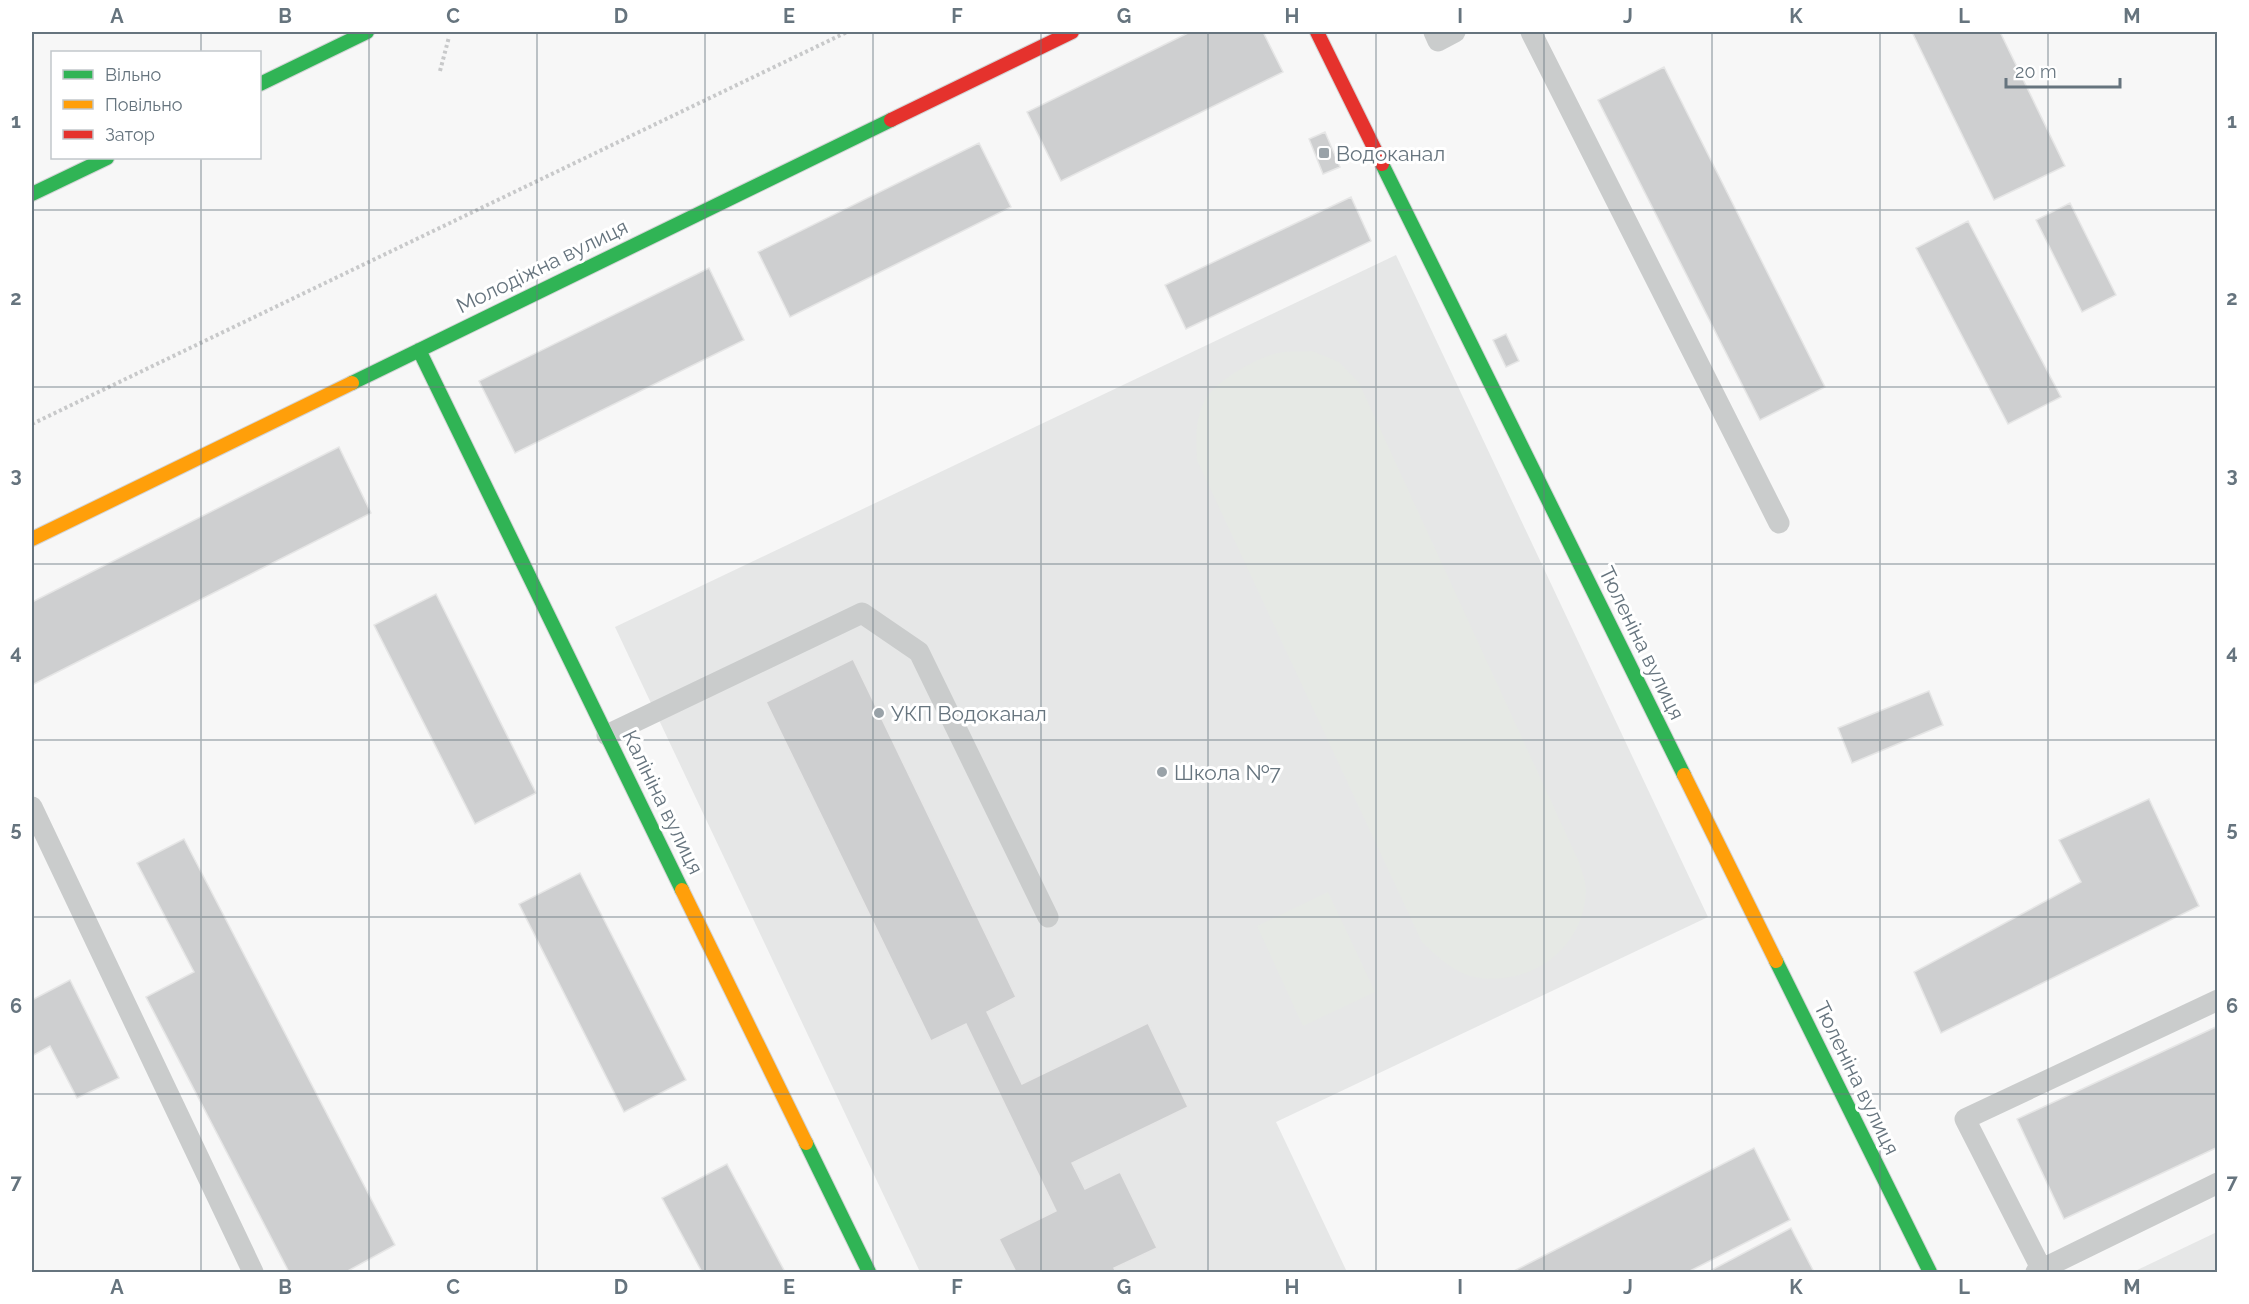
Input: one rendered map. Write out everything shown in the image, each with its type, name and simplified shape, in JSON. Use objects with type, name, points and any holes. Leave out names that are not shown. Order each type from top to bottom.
[{"type":"main road","points":[[261,84],[367,32]]},
{"type":"main road","name":"Молодіжна вулиця","points":[[32,538],[1072,32]]},
{"type":"main road","name":"Тюленіна вулиця","points":[[1317,32],[1930,1272]]},
{"type":"main road","points":[[32,194],[105,159]]},
{"type":"main road","name":"Калініна вулиця","points":[[419,350],[869,1272]]},
{"type":"lane","points":[[1434,32],[1438,41],[1455,32]]},
{"type":"lane","points":[[1531,32],[1779,523]]},
{"type":"lane","points":[[607,735],[862,613],[919,652],[1048,916]]},
{"type":"lane","points":[[32,807],[253,1272]]},
{"type":"lane","points":[[2217,1000],[1965,1119],[2039,1271],[2217,1183]]},
{"type":"path","points":[[32,424],[847,32]]},
{"type":"path","points":[[440,71],[449,37]]},
{"type":"shaded area","name":"Школа №7","points":[[1396,255],[1708,917],[1276,1122],[1347,1272],[920,1272],[615,627]]},
{"type":"shaded area","points":[[1312,351],[1339,362],[1359,383],[1582,871],[1586,891],[1583,912],[1575,930],[1564,947],[1550,960],[1533,970],[1495,979],[1466,975],[1446,963],[1422,942],[1197,460],[1197,425],[1203,404],[1216,387],[1238,371],[1263,358],[1284,352]]},
{"type":"shaded area","points":[[1328,892],[1375,992],[1303,1026],[1257,926]]},
{"type":"shaded area","points":[[2217,1232],[2217,1272],[2133,1272]]},
{"type":"building","points":[[1190,32],[1263,32],[1283,72],[1061,181],[1027,112]]},
{"type":"building","points":[[1912,32],[2000,32],[2065,166],[1994,200]]},
{"type":"building","points":[[1664,67],[1825,387],[1760,420],[1598,100]]},
{"type":"building","name":"Водоканал","points":[[1325,132],[1340,167],[1323,174],[1309,139]]},
{"type":"building","points":[[979,143],[1011,207],[790,317],[758,252]]},
{"type":"building","points":[[1351,197],[1371,241],[1186,329],[1165,285]]},
{"type":"building","points":[[2070,203],[2116,295],[2082,312],[2036,220]]},
{"type":"building","points":[[1968,221],[2061,397],[2008,424],[1916,248]]},
{"type":"building","points":[[709,268],[744,340],[515,453],[479,381]]},
{"type":"building","points":[[1506,334],[1519,361],[1506,367],[1493,340]]},
{"type":"building","points":[[339,447],[371,513],[32,685],[32,602]]},
{"type":"building","points":[[436,594],[536,793],[475,824],[374,625]]},
{"type":"building","points":[[853,659],[1016,997],[987,1012],[1022,1084],[1148,1023],[1188,1107],[1072,1163],[1085,1189],[1120,1172],[1157,1248],[1114,1268],[1116,1272],[1016,1272],[999,1239],[1056,1211],[966,1024],[931,1041],[766,702]]},
{"type":"building","points":[[1929,691],[1943,725],[1852,763],[1838,728]]},
{"type":"building","points":[[2149,799],[2199,906],[1941,1033],[1914,972],[2081,882],[2059,840]]},
{"type":"building","points":[[184,839],[395,1245],[346,1272],[289,1272],[146,997],[194,972],[137,863]]},
{"type":"building","points":[[580,873],[686,1080],[624,1112],[519,904]]},
{"type":"building","points":[[70,980],[119,1078],[77,1098],[50,1046],[32,1056],[32,1000]]},
{"type":"building","points":[[2218,1026],[2218,1147],[2064,1219],[2017,1119]]},
{"type":"building","points":[[1754,1148],[1790,1220],[1688,1272],[1512,1272]]},
{"type":"building","points":[[727,1164],[785,1272],[702,1272],[662,1198]]},
{"type":"building","points":[[1791,1228],[1814,1272],[1708,1272]]},
{"type":"traffic: fast","points":[[261,84],[367,32]]},
{"type":"traffic: fast","points":[[352,383],[891,120]]},
{"type":"traffic: fast","points":[[32,194],[105,159]]},
{"type":"traffic: fast","points":[[1382,164],[1684,775]]},
{"type":"traffic: fast","points":[[419,350],[682,890]]},
{"type":"traffic: fast","points":[[1776,961],[1930,1272]]},
{"type":"traffic: fast","points":[[806,1143],[869,1272]]},
{"type":"traffic: slow","points":[[32,539],[352,383]]},
{"type":"traffic: slow","points":[[1684,775],[1776,961]]},
{"type":"traffic: slow","points":[[682,890],[806,1143]]},
{"type":"traffic: jam","points":[[891,120],[1072,32]]},
{"type":"traffic: jam","points":[[1317,32],[1382,164]]},
{"type":"place","name":"Водоканал","points":[[1324,153]]},
{"type":"place","name":"УКП Водоканал","points":[[879,713]]},
{"type":"place","name":"Школа №7","points":[[1162,772]]}]
